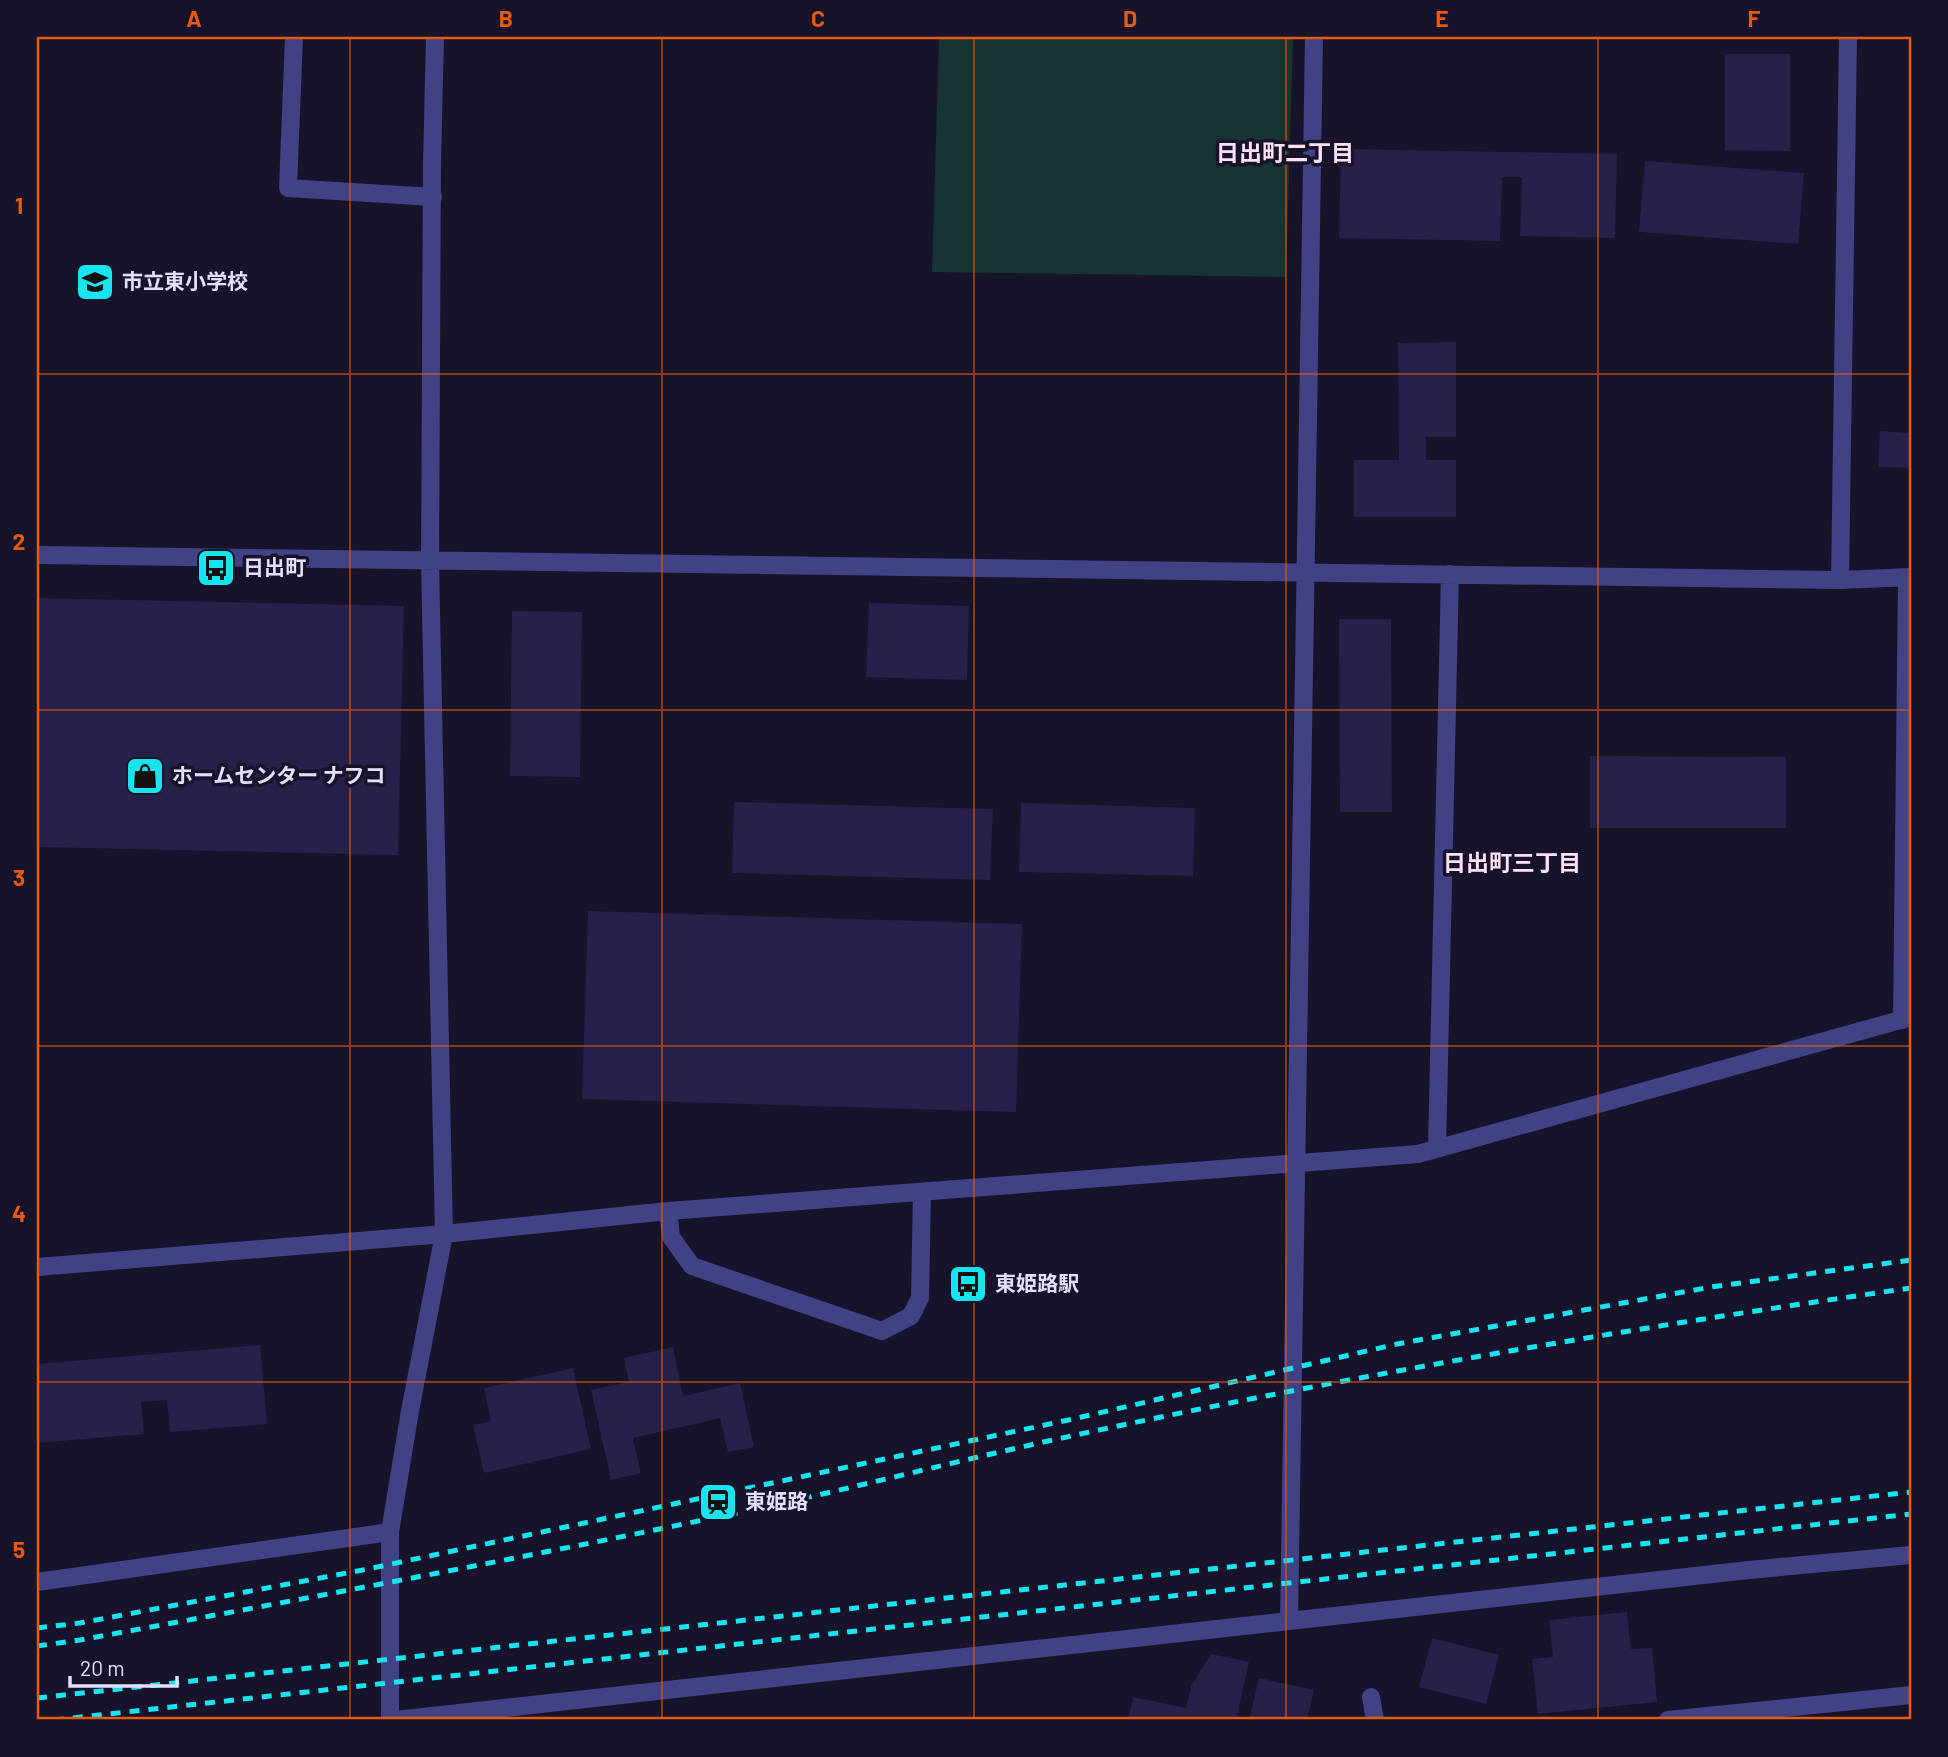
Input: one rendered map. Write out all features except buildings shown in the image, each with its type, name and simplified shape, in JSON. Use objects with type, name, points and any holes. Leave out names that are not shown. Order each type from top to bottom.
[{"type":"street","points":[[294,37],[288,188],[433,197]]},
{"type":"street","points":[[390,1720],[390,1532],[444,1234],[430,562],[435,37]]},
{"type":"street","points":[[1289,1621],[1314,37]]},
{"type":"street","points":[[1840,580],[1848,37]]},
{"type":"street","points":[[37,555],[1840,580],[1909,577],[1907,1018],[1418,1154],[668,1211],[444,1234],[37,1267]]},
{"type":"street","points":[[1437,1148],[1450,574]]},
{"type":"street","points":[[668,1211],[671,1237],[692,1266],[882,1331],[911,1316],[920,1298],[922,1192]]},
{"type":"street","points":[[37,1582],[390,1532]]},
{"type":"street","points":[[397,1720],[1749,1570],[1911,1555]]},
{"type":"street","points":[[1668,1720],[1788,1714],[1911,1695]]},
{"type":"street","points":[[1371,1697],[1375,1720]]},
{"type":"green space","points":[[939,37],[1293,37],[1286,277],[932,272]]},
{"type":"railway","points":[[37,1628],[80,1623],[368,1569],[1073,1419],[1397,1344],[1711,1287],[1911,1260]]},
{"type":"railway","points":[[37,1646],[500,1561],[791,1501],[1071,1436],[1280,1393],[1595,1337],[1911,1288]]},
{"type":"railway","points":[[37,1698],[1911,1492]]},
{"type":"railway","points":[[54,1720],[1911,1514]]},
{"type":"place","name":"市立東小学校","points":[[95,282]]},
{"type":"place","name":"日出町","points":[[216,568]]},
{"type":"place","name":"ホームセンター ナフコ","points":[[145,776]]},
{"type":"place","name":"東姫路駅","points":[[968,1284]]},
{"type":"place","name":"東姫路","points":[[718,1502]]},
{"type":"district","name":"日出町二丁目","points":[[1285,153]]},
{"type":"district","name":"日出町三丁目","points":[[1512,863]]}]
